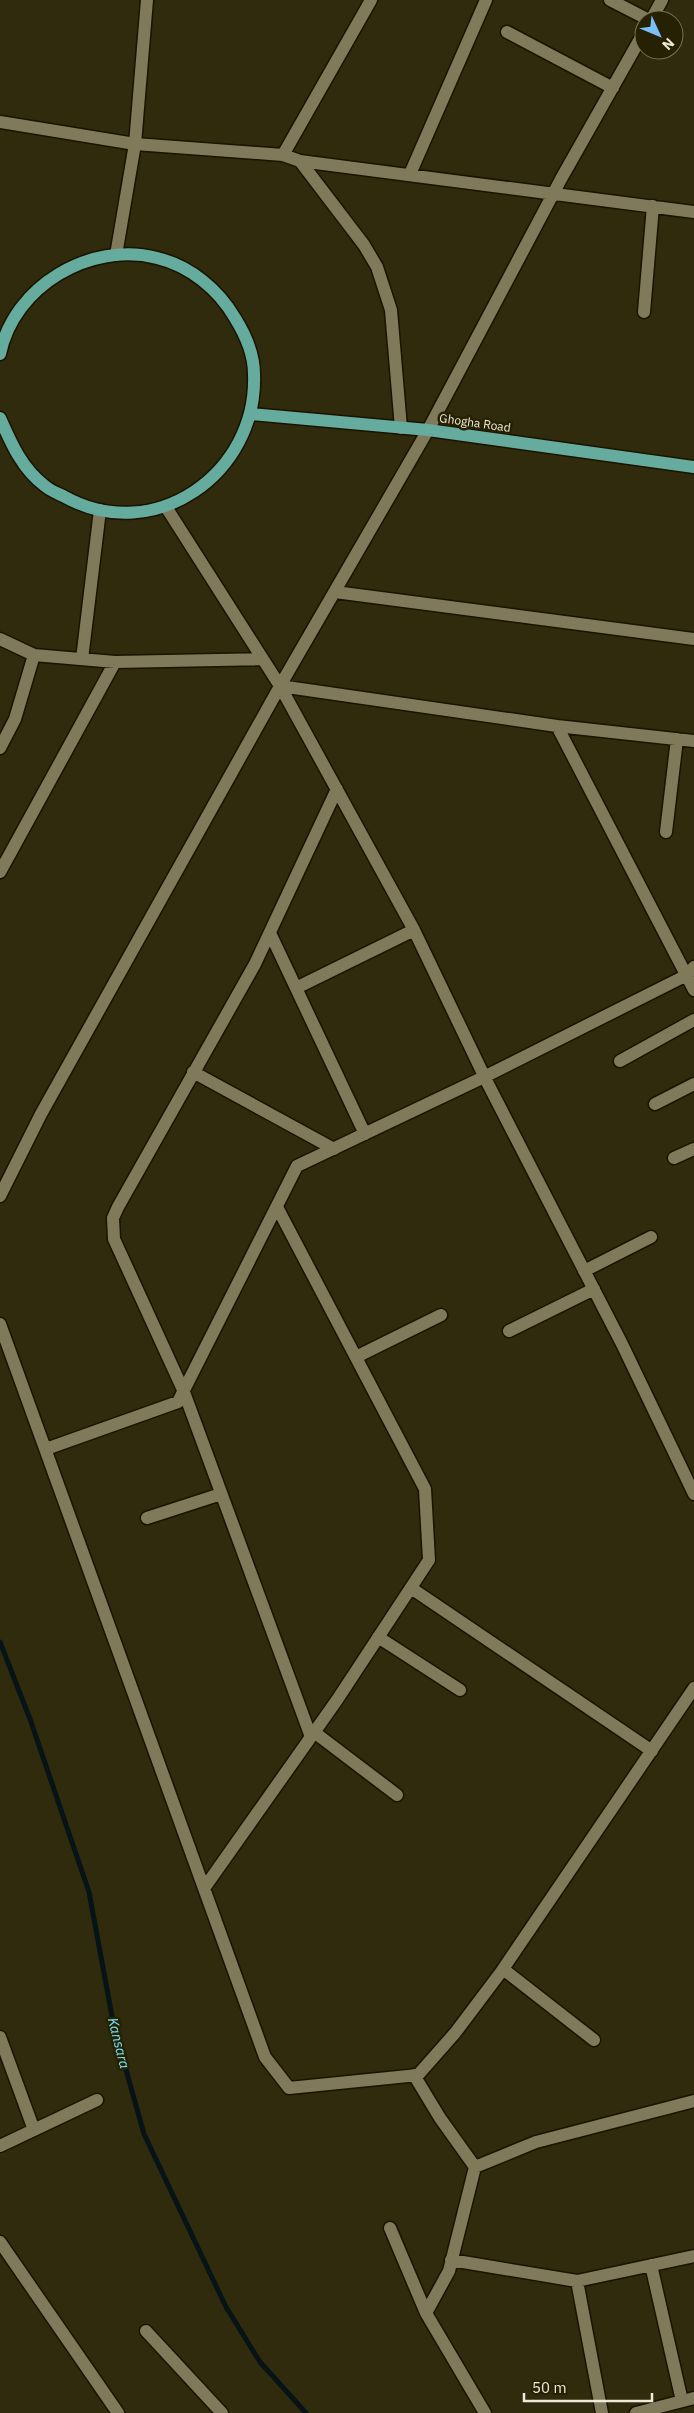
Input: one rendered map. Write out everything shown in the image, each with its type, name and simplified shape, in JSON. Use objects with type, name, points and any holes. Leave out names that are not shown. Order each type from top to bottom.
[{"type":"main road","points":[[0,354],[15,316],[34,292],[65,270],[86,260],[116,255],[156,258],[194,274],[224,300],[245,334],[254,374],[251,414],[234,454],[204,486],[166,507],[124,514],[82,507],[45,486],[16,455],[0,418]]},
{"type":"main road","name":"Ghogha Road","points":[[251,414],[428,430],[694,467]]},
{"type":"street","points":[[116,255],[135,144],[147,0]]},
{"type":"street","points":[[283,155],[371,0]]},
{"type":"street","points":[[410,174],[486,0]]},
{"type":"street","points":[[610,0],[634,12]]},
{"type":"street","points":[[508,32],[613,88]]},
{"type":"street","points":[[0,1196],[41,1114],[280,686],[428,430],[554,192],[634,50]]},
{"type":"street","points":[[0,122],[135,144],[283,155],[300,161],[554,192],[694,212]]},
{"type":"street","points":[[300,161],[364,245],[380,274],[391,310],[401,428]]},
{"type":"street","points":[[644,312],[653,206]]},
{"type":"street","points":[[166,507],[280,686],[414,930],[484,1078],[594,1289],[694,1494]]},
{"type":"street","points":[[82,659],[100,510]]},
{"type":"street","points":[[335,592],[694,639]]},
{"type":"street","points":[[0,639],[34,655],[115,662],[263,658]]},
{"type":"street","points":[[0,748],[15,719],[34,655]]},
{"type":"street","points":[[0,872],[115,662]]},
{"type":"street","points":[[280,686],[557,726],[694,741]]},
{"type":"street","points":[[557,726],[690,971],[694,990]]},
{"type":"street","points":[[666,832],[678,739]]},
{"type":"street","points":[[337,789],[255,964],[118,1207],[113,1218],[112,1229],[114,1240],[184,1392],[313,1734],[397,1795]]},
{"type":"street","points":[[296,988],[414,930]]},
{"type":"street","points":[[270,932],[365,1134]]},
{"type":"street","points":[[46,1449],[178,1402],[297,1166],[484,1078],[690,971]]},
{"type":"street","points":[[620,1060],[694,1020]]},
{"type":"street","points":[[193,1072],[334,1149]]},
{"type":"street","points":[[655,1104],[694,1084]]},
{"type":"street","points":[[674,1158],[694,1149]]},
{"type":"street","points":[[205,1887],[313,1734],[429,1560],[425,1489],[278,1206]]},
{"type":"street","points":[[584,1271],[651,1237]]},
{"type":"street","points":[[509,1331],[594,1289]]},
{"type":"street","points":[[356,1357],[440,1315]]},
{"type":"street","points":[[0,1324],[265,2057],[289,2088],[418,2075],[455,2033],[503,1969],[694,1688]]},
{"type":"street","points":[[147,1518],[221,1494]]},
{"type":"street","points":[[411,1588],[652,1751]]},
{"type":"street","points":[[378,1637],[460,1690]]},
{"type":"street","points":[[503,1969],[594,2040]]},
{"type":"street","points":[[0,2037],[34,2130]]},
{"type":"street","points":[[414,2075],[440,2118],[475,2167]]},
{"type":"street","points":[[0,2146],[97,2100]]},
{"type":"street","points":[[475,2167],[536,2142],[694,2101]]},
{"type":"street","points":[[426,2313],[449,2271],[475,2167]]},
{"type":"street","points":[[390,2228],[426,2313],[485,2413]]},
{"type":"street","points":[[0,2242],[118,2413]]},
{"type":"street","points":[[451,2260],[577,2281],[694,2256]]},
{"type":"street","points":[[636,2413],[688,2400],[651,2265]]},
{"type":"street","points":[[577,2281],[602,2413]]},
{"type":"street","points":[[146,2331],[222,2413]]},
{"type":"waterway","name":"Kansara","points":[[0,1642],[30,1719],[89,1892],[114,2027],[144,2134],[226,2307],[260,2362],[306,2413]]}]
